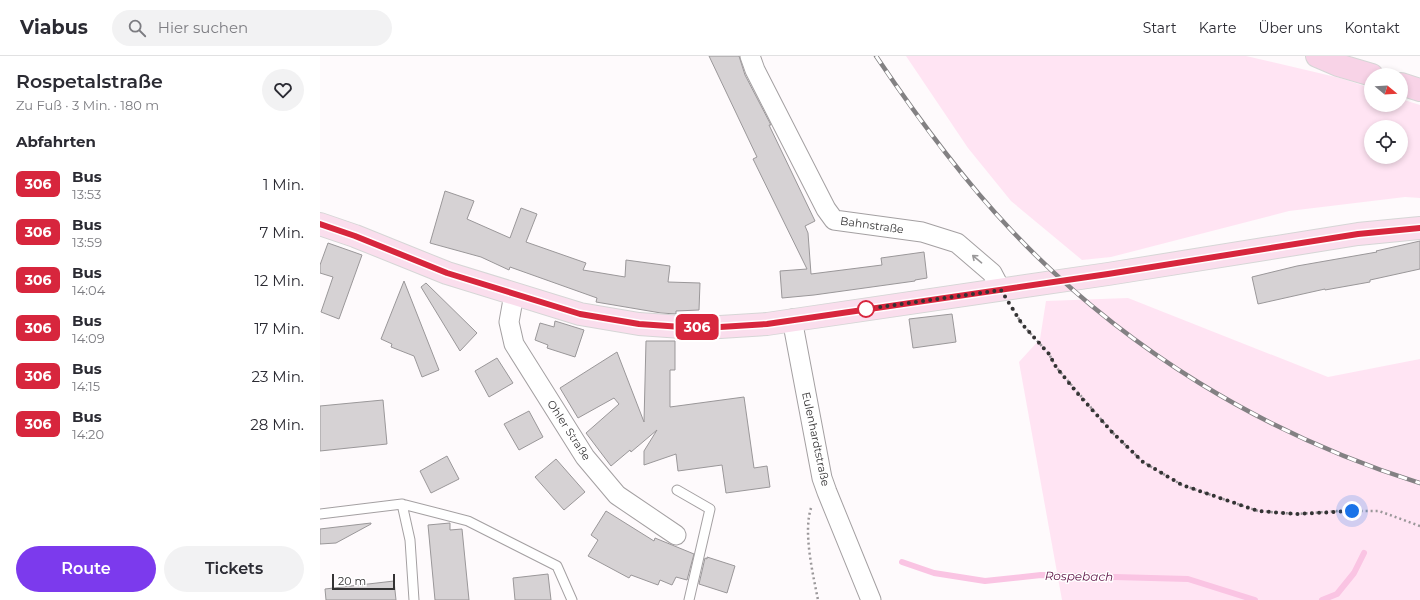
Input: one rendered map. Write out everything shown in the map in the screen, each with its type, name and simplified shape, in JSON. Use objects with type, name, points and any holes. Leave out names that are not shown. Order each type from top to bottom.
[{"type":"highway","points":[[1317,56],[1338,65],[1364,73]]},
{"type":"highway","points":[[1408,86],[1420,90]]},
{"type":"main road","points":[[322,227],[355,236],[447,273],[580,314],[639,324],[682,327],[720,327],[767,324],[792,319],[1001,290],[1231,255],[1358,234],[1420,228]]},
{"type":"street","name":"Bahnstraße","points":[[750,56],[755,70],[826,209],[834,220],[922,232],[958,243],[992,273],[1001,290]]},
{"type":"street","name":"Ohler Straße","points":[[514,294],[509,322],[514,344],[585,457],[617,495],[676,535]]},
{"type":"street","name":"Eulenhardtstraße","points":[[792,319],[822,478],[871,600]]},
{"type":"lane","points":[[677,490],[710,509],[689,600]]},
{"type":"lane","points":[[320,514],[402,504],[468,521],[557,566],[572,600]]},
{"type":"lane","points":[[402,504],[410,540],[414,600]]},
{"type":"path","points":[[1001,290],[1022,324],[1049,354],[1056,367],[1112,432],[1143,462],[1182,485],[1258,511],[1297,514],[1338,511],[1379,511],[1420,526]]},
{"type":"path","points":[[810,552],[818,600]]},
{"type":"shaded area","points":[[906,56],[1246,56],[1340,78],[1364,86],[1364,112],[1408,112],[1408,101],[1420,105],[1420,198],[1405,197],[1289,211],[1111,257],[1082,260],[1011,201],[968,148]]},
{"type":"shaded area","points":[[1128,298],[1328,377],[1420,359],[1420,600],[1062,600],[1019,362],[1040,339],[1046,301]]},
{"type":"building","points":[[709,56],[739,56],[745,75],[771,125],[769,125],[815,221],[805,226],[808,233],[811,274],[882,265],[881,258],[924,252],[927,278],[814,295],[782,298],[780,271],[807,269],[753,159],[757,157]]},
{"type":"building","points":[[445,191],[474,201],[467,219],[510,238],[521,208],[537,214],[526,242],[586,263],[583,270],[625,277],[626,260],[670,266],[668,282],[700,283],[699,310],[676,311],[676,314],[661,313],[596,302],[597,298],[510,267],[509,270],[481,257],[430,243]]},
{"type":"building","points":[[1420,241],[1420,269],[1370,280],[1370,282],[1325,289],[1258,304],[1252,277],[1297,266],[1377,252],[1376,251]]},
{"type":"building","points":[[328,243],[362,255],[339,319],[321,312],[333,277],[320,273],[320,265]]},
{"type":"building","points":[[404,281],[439,370],[422,377],[414,356],[391,347],[392,344],[381,339]]},
{"type":"building","points":[[426,283],[477,333],[460,351],[421,287]]},
{"type":"building","points":[[952,314],[956,342],[913,348],[909,319]]},
{"type":"building","points":[[555,321],[584,330],[575,357],[547,348],[548,345],[535,340],[540,323],[554,327]]},
{"type":"building","points":[[646,341],[675,341],[675,370],[670,370],[670,407],[744,397],[754,468],[767,466],[770,487],[726,493],[722,465],[678,471],[676,454],[644,465],[644,451],[657,430],[631,452],[630,450],[611,466],[586,433],[619,404],[614,398],[578,418],[560,388],[617,352],[644,422]]},
{"type":"building","points":[[497,358],[513,383],[489,397],[475,371]]},
{"type":"building","points":[[383,400],[387,444],[320,451],[320,406]]},
{"type":"building","points":[[529,411],[543,437],[519,450],[504,424]]},
{"type":"building","points":[[447,456],[459,479],[431,493],[420,471]]},
{"type":"building","points":[[556,459],[585,492],[564,510],[535,477]]},
{"type":"building","points":[[606,511],[654,541],[655,538],[694,554],[687,580],[676,577],[672,585],[660,580],[658,585],[631,575],[629,578],[588,556],[598,540],[591,535]]},
{"type":"building","points":[[371,523],[336,543],[320,544],[320,529]]},
{"type":"building","points":[[450,523],[450,530],[462,529],[469,600],[435,600],[428,525]]},
{"type":"building","points":[[707,557],[735,566],[727,593],[699,584],[705,558],[707,559]]},
{"type":"building","points":[[548,574],[551,600],[515,600],[513,578]]},
{"type":"building","points":[[394,581],[396,600],[326,600],[325,589]]},
{"type":"waterway","name":"Rospebach","points":[[1322,600],[1337,594],[1354,573],[1364,553]]},
{"type":"waterway","name":"Rospebach","points":[[902,562],[934,573],[985,581],[1041,575],[1188,579],[1255,600]]},
{"type":"railway","points":[[876,56],[940,146],[992,210],[1054,273],[1100,313],[1148,349],[1199,383],[1252,413],[1306,440],[1362,463],[1420,483]]},
{"type":"bus line","name":"306","points":[[320,224],[355,236],[447,273],[580,314],[639,324],[682,327],[720,327],[767,324],[792,319],[1108,274],[1358,234],[1420,228]]},
{"type":"route","points":[[866,309],[1001,290],[1022,324],[1049,354],[1056,367],[1078,394],[1112,432],[1143,462],[1182,485],[1258,511],[1297,514],[1352,511]]}]
